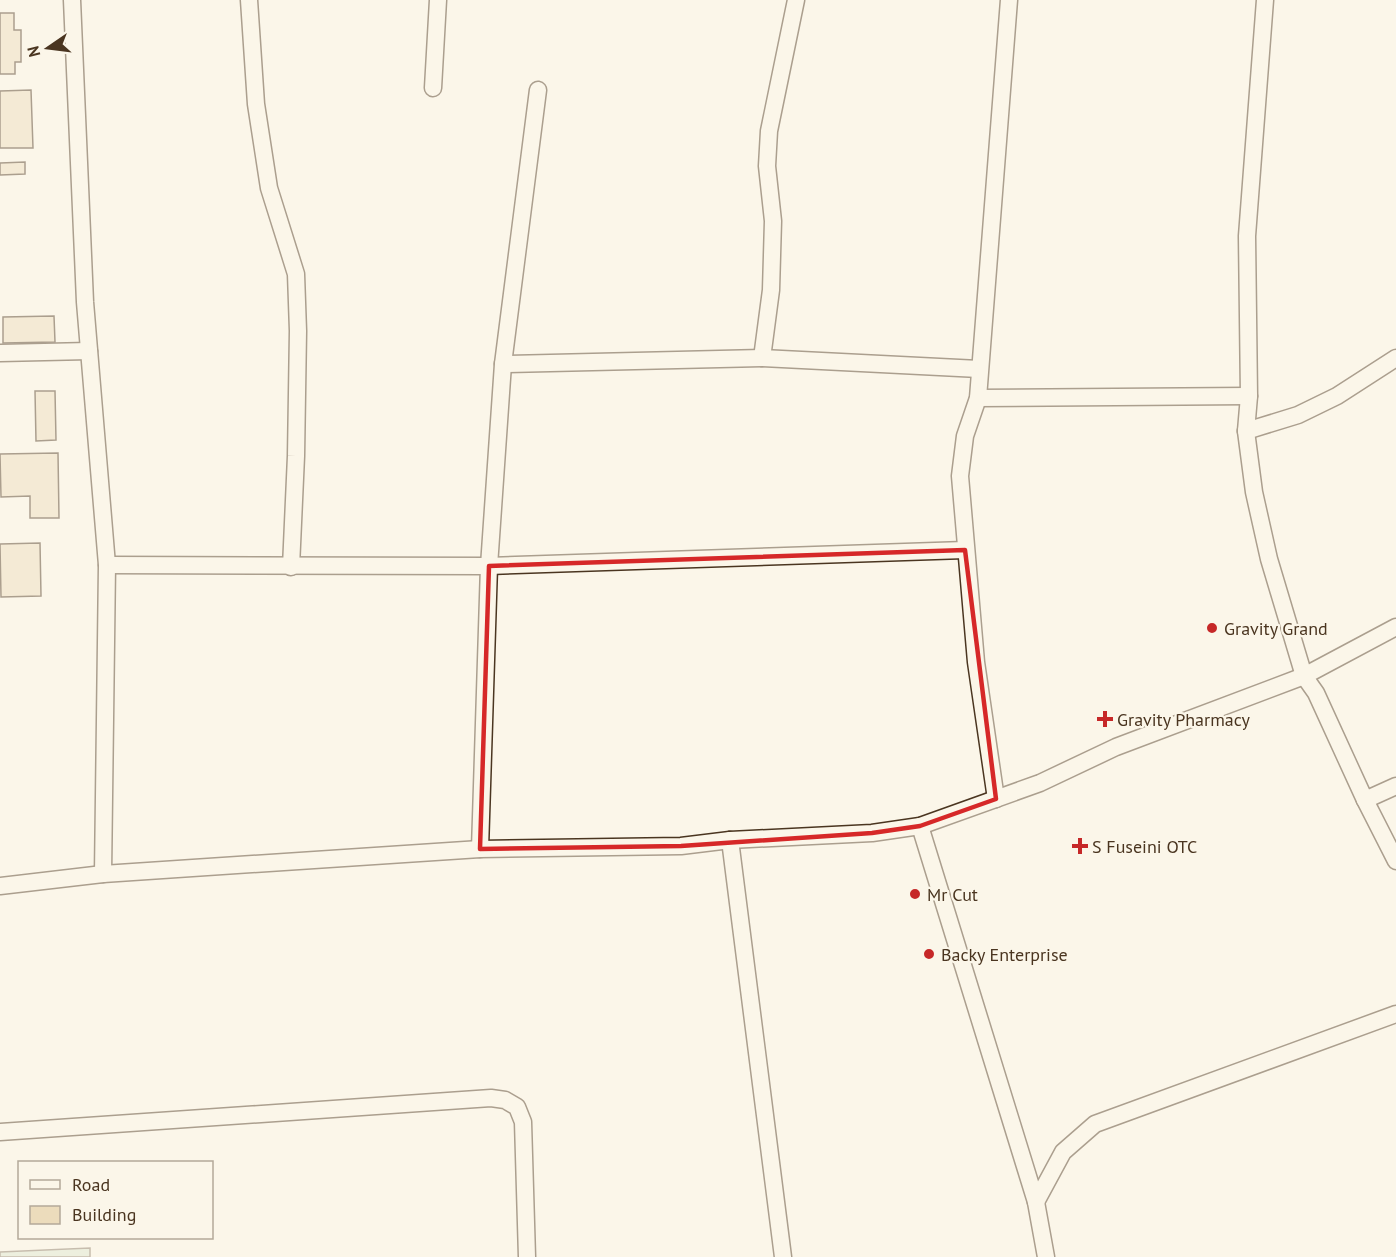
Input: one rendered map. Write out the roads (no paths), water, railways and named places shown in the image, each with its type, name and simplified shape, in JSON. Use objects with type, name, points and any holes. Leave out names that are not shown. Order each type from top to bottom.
[{"type":"street","points":[[72,0],[89,351],[107,565],[103,874]]},
{"type":"street","points":[[249,0],[256,104],[269,188],[296,274],[296,456],[291,567]]},
{"type":"street","points":[[433,88],[438,0]]},
{"type":"street","points":[[762,358],[771,290],[773,221],[767,166],[770,131],[796,0]]},
{"type":"street","points":[[996,800],[976,662],[960,476],[965,436],[978,398],[1009,0]]},
{"type":"street","points":[[1265,0],[1247,236],[1249,396],[1246,431],[1254,492],[1269,559],[1304,676],[1316,693],[1396,861]]},
{"type":"street","points":[[480,849],[489,566],[503,364],[538,90]]},
{"type":"street","points":[[0,353],[89,351]]},
{"type":"street","points":[[503,364],[762,358],[979,369]]},
{"type":"street","points":[[1246,431],[1298,415],[1337,396],[1396,358]]},
{"type":"street","points":[[978,398],[1249,396]]},
{"type":"street","points":[[107,565],[489,566],[965,550]]},
{"type":"street","points":[[0,886],[103,874],[480,849],[681,846],[729,840],[872,832],[920,826],[1040,783],[1116,747],[1304,676],[1396,627]]},
{"type":"street","points":[[1365,800],[1396,786]]},
{"type":"street","points":[[920,826],[1036,1202],[1046,1257]]},
{"type":"street","points":[[729,840],[783,1257]]},
{"type":"street","points":[[1036,1202],[1064,1152],[1095,1124],[1396,1014]]},
{"type":"street","points":[[0,1132],[491,1098],[505,1100],[517,1107],[523,1122],[527,1257]]},
{"type":"place","name":"Gravity Grand","points":[[1212,628]]},
{"type":"place","name":"Gravity Pharmacy","points":[[1105,719]]},
{"type":"place","name":"S Fuseini OTC","points":[[1080,846]]},
{"type":"place","name":"Mr Cut","points":[[915,894]]},
{"type":"place","name":"Backy Enterprise","points":[[929,954]]}]
